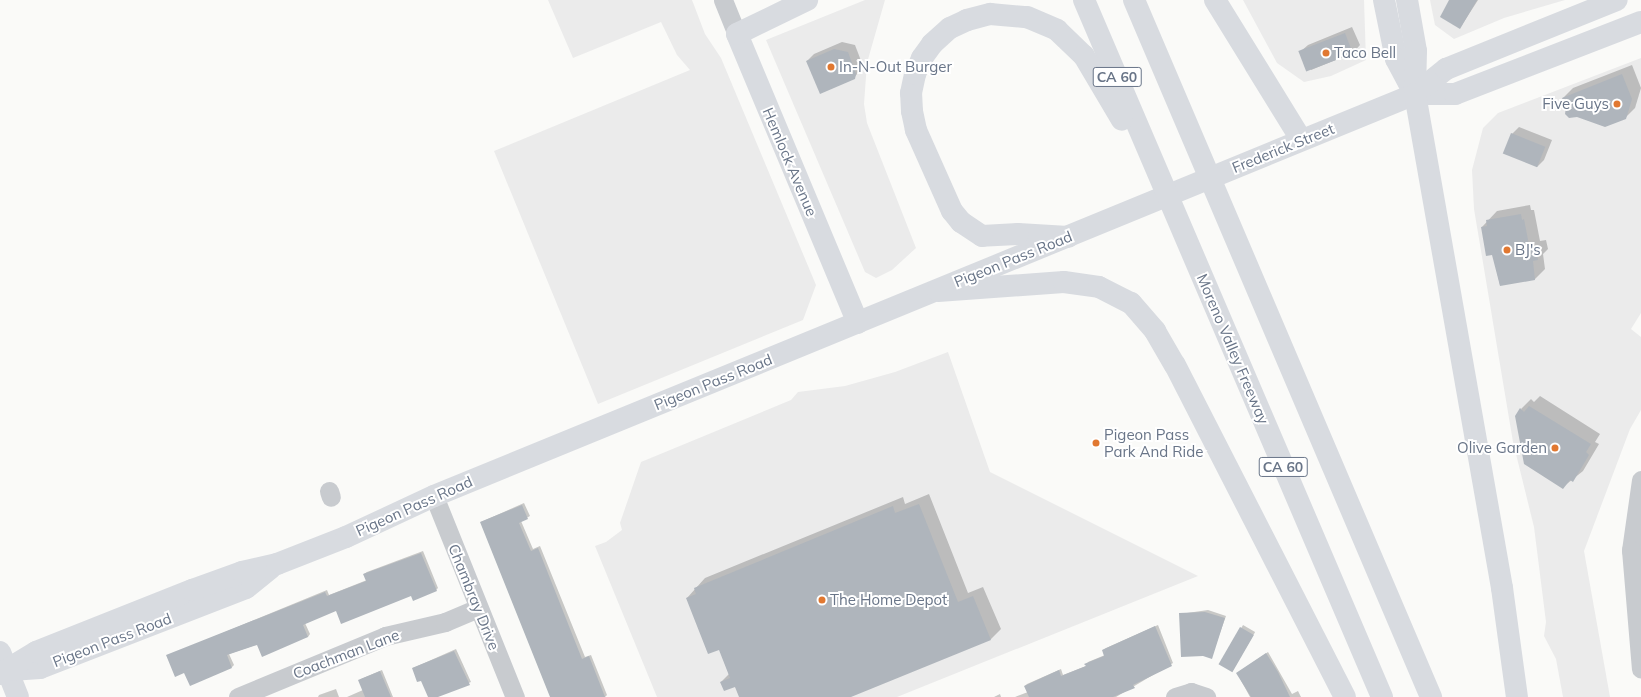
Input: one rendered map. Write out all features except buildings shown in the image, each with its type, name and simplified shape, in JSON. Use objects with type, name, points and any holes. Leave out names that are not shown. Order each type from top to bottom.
[{"type":"main road","points":[[737,34],[806,0]]},
{"type":"main road","name":"CA 60","points":[[1084,0],[1146,156]]},
{"type":"main road","name":"CA 60","points":[[1134,0],[1431,697]]},
{"type":"main road","points":[[1215,0],[1302,139]]},
{"type":"main road","points":[[1384,0],[1396,59],[1414,94]]},
{"type":"main road","points":[[1407,0],[1416,51],[1414,94],[1502,588],[1517,697]]},
{"type":"main road","name":"Frederick Street","points":[[1151,202],[1414,94],[1446,69],[1617,0]]},
{"type":"main road","points":[[1068,237],[1018,234],[982,236],[966,227],[952,211],[919,136],[912,110],[911,93],[915,74],[932,44],[950,28],[967,20],[990,14],[1027,16],[1057,30],[1084,56],[1146,156]]},
{"type":"main road","name":"Frederick Street","points":[[1414,94],[1455,94],[1641,22]]},
{"type":"main road","name":"Hemlock Avenue","points":[[737,34],[858,323]]},
{"type":"main road","name":"Moreno Valley Freeway","points":[[1146,156],[1185,237],[1382,697]]},
{"type":"main road","name":"Pigeon Pass Road","points":[[2,666],[40,668],[238,591],[277,564],[346,537],[434,496],[938,291],[1151,202]]},
{"type":"main road","points":[[938,291],[1064,282],[1099,288],[1131,303],[1155,330],[1175,365],[1345,697]]},
{"type":"main road","points":[[2,666],[18,697]]},
{"type":"street","name":"Hemlock Avenue","points":[[723,0],[737,34]]},
{"type":"street","points":[[1641,480],[1632,550],[1641,669]]},
{"type":"street","name":"Chambray Drive","points":[[434,496],[515,697]]},
{"type":"street","name":"Coachman Lane","points":[[238,697],[385,636],[445,622],[478,608]]},
{"type":"street","points":[[1175,697],[1191,692],[1204,695]]},
{"type":"shaded area","points":[[548,0],[692,0],[705,34],[721,58],[816,285],[803,320],[598,404],[494,151],[690,70],[677,55],[661,22],[573,58]]},
{"type":"shaded area","points":[[865,0],[885,0],[867,63],[864,104],[867,123],[916,248],[892,270],[876,278],[865,272],[766,40]]},
{"type":"shaded area","points":[[1243,0],[1364,0],[1366,60],[1331,76],[1304,82],[1277,63]]},
{"type":"shaded area","points":[[1430,0],[1565,0],[1504,18],[1454,39],[1435,25]]},
{"type":"shaded area","points":[[1641,58],[1641,313],[1631,329],[1641,337],[1641,410],[1630,429],[1584,551],[1610,697],[1563,697],[1556,659],[1544,636],[1546,622],[1534,527],[1513,442],[1474,209],[1472,170],[1483,128],[1498,113]]},
{"type":"shaded area","points":[[948,352],[990,472],[1198,576],[897,697],[657,697],[595,546],[606,542],[622,530],[620,523],[641,462],[791,400],[798,392],[845,386],[895,372]]},
{"type":"place","name":"Taco Bell","points":[[1326,53]]},
{"type":"place","name":"In-N-Out Burger","points":[[831,67]]},
{"type":"place","name":"Five Guys","points":[[1617,104]]},
{"type":"place","name":"BJ's","points":[[1507,250]]},
{"type":"place","name":"Pigeon Pass Park And Ride","points":[[1096,443]]},
{"type":"place","name":"Olive Garden","points":[[1555,448]]},
{"type":"place","name":"The Home Depot","points":[[822,600]]}]
